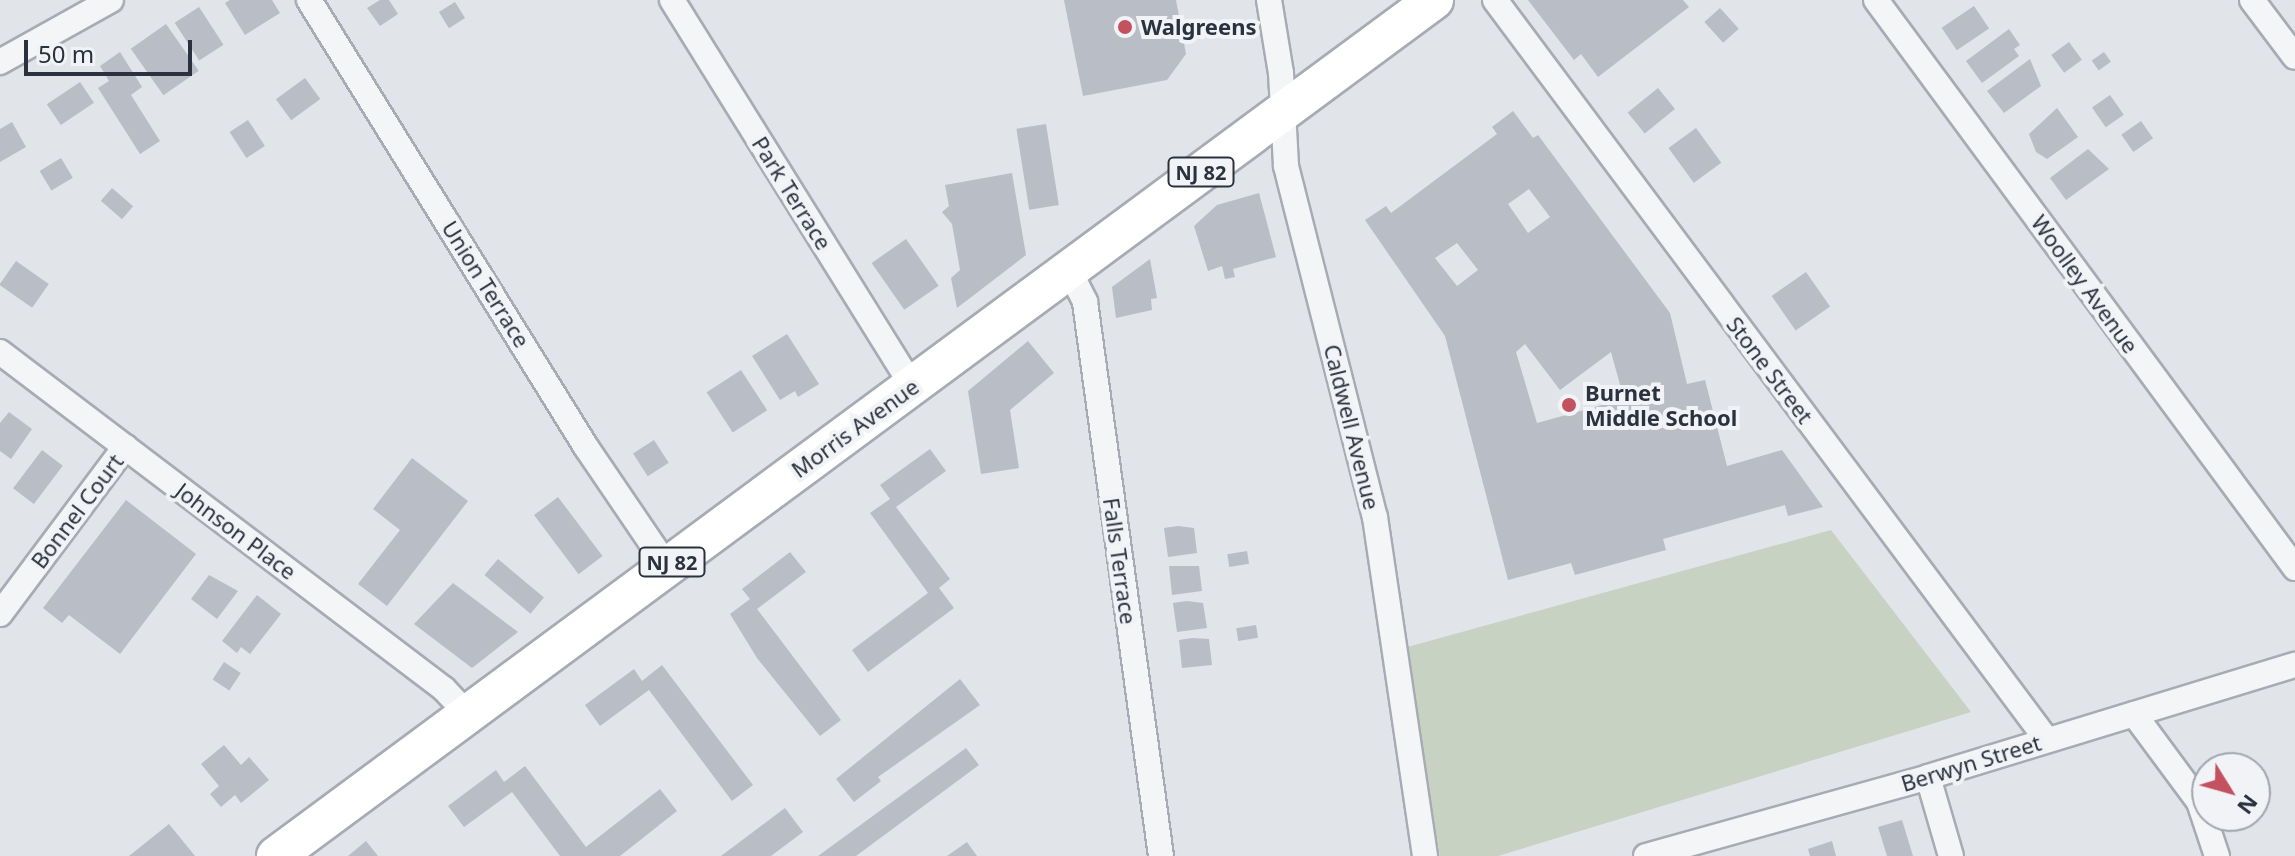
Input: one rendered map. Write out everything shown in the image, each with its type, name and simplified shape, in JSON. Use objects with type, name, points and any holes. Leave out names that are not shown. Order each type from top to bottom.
[{"type":"main road","name":"Morris Avenue","points":[[276,856],[1434,0]]},
{"type":"street","points":[[0,62],[111,0]]},
{"type":"street","name":"Union Terrace","points":[[309,0],[586,447],[667,566]]},
{"type":"street","name":"Park Terrace","points":[[672,0],[912,386]]},
{"type":"street","name":"Caldwell Avenue","points":[[1269,0],[1281,73],[1286,166],[1375,517],[1425,856]]},
{"type":"street","name":"Stone Street","points":[[1495,0],[2047,740]]},
{"type":"street","name":"Woolley Avenue","points":[[1876,0],[2295,568]]},
{"type":"street","points":[[2252,0],[2295,57]]},
{"type":"street","name":"Falls Terrace","points":[[1069,270],[1085,302],[1161,856]]},
{"type":"street","name":"Johnson Place","points":[[0,352],[444,689],[468,715]]},
{"type":"street","name":"Bonnel Court","points":[[0,614],[125,447]]},
{"type":"street","name":"Berwyn Street","points":[[1646,856],[1684,851],[2295,665]]},
{"type":"street","points":[[2134,714],[2199,802],[2217,856]]},
{"type":"street","points":[[1928,777],[1951,856]]},
{"type":"green space","points":[[1831,530],[1971,712],[1498,856],[1440,856],[1404,648]]},
{"type":"building","points":[[230,0],[272,0],[280,13],[245,35],[225,3]]},
{"type":"building","points":[[380,0],[389,0],[398,14],[380,26],[367,8]]},
{"type":"building","name":"Walgreens","points":[[1064,0],[1176,0],[1186,54],[1167,80],[1083,96]]},
{"type":"building","points":[[1528,0],[1683,0],[1689,7],[1598,77],[1581,54],[1574,60]]},
{"type":"building","points":[[455,2],[465,18],[449,28],[439,12]]},
{"type":"building","points":[[1974,6],[1989,28],[1957,50],[1942,28]]},
{"type":"building","points":[[199,7],[224,45],[199,61],[175,23]]},
{"type":"building","points":[[1720,8],[1739,29],[1723,43],[1704,22]]},
{"type":"building","points":[[166,24],[199,71],[163,95],[131,49]]},
{"type":"building","points":[[2009,29],[2020,45],[2014,49],[2019,56],[1982,83],[1966,61]]},
{"type":"building","points":[[2069,42],[2082,60],[2064,73],[2051,55]]},
{"type":"building","points":[[120,52],[142,87],[131,95],[160,141],[140,154],[98,88],[109,81],[100,66]]},
{"type":"building","points":[[2104,52],[2111,62],[2099,70],[2092,61]]},
{"type":"building","points":[[2030,59],[2041,86],[2004,113],[1987,91]]},
{"type":"building","points":[[305,78],[320,99],[291,120],[276,99]]},
{"type":"building","points":[[80,82],[94,103],[61,125],[47,104]]},
{"type":"building","points":[[1658,88],[1675,109],[1645,134],[1628,113]]},
{"type":"building","points":[[2110,95],[2124,115],[2106,127],[2092,108]]},
{"type":"building","points":[[2057,108],[2078,137],[2047,159],[2036,152],[2029,134]]},
{"type":"building","points":[[1513,111],[1533,138],[1538,135],[1670,313],[1687,384],[1705,380],[1727,466],[1782,450],[1823,507],[1788,516],[1785,505],[1663,539],[1666,550],[1575,575],[1571,563],[1508,580],[1445,336],[1365,220],[1386,206],[1391,213],[1497,134],[1492,127]],"holes":[[[1529,189],[1550,217],[1528,233],[1508,204]],[[1457,243],[1478,270],[1457,286],[1435,258]],[[1525,344],[1560,390],[1611,352],[1624,399],[1537,423],[1516,352]]]},
{"type":"building","points":[[248,120],[265,146],[246,158],[230,132]]},
{"type":"building","points":[[2141,121],[2153,138],[2133,152],[2121,135]]},
{"type":"building","points":[[12,122],[26,147],[0,162],[0,129]]},
{"type":"building","points":[[1046,124],[1059,205],[1029,210],[1016,129]]},
{"type":"building","points":[[1696,128],[1721,163],[1694,183],[1668,148]]},
{"type":"building","points":[[2088,149],[2109,169],[2066,200],[2050,178]]},
{"type":"building","points":[[61,158],[73,178],[51,191],[40,171]]},
{"type":"building","points":[[1012,173],[1026,255],[957,308],[951,278],[960,270],[952,224],[942,212],[949,206],[945,185]]},
{"type":"building","points":[[112,188],[133,206],[122,219],[101,201]]},
{"type":"building","points":[[1259,193],[1276,257],[1233,269],[1235,277],[1225,279],[1222,266],[1208,271],[1194,226],[1217,205]]},
{"type":"building","points":[[906,239],[939,286],[904,310],[872,263]]},
{"type":"building","points":[[1150,259],[1157,298],[1151,299],[1152,310],[1116,318],[1112,287]]},
{"type":"building","points":[[16,261],[49,284],[32,308],[0,285]]},
{"type":"building","points":[[1806,272],[1830,306],[1796,330],[1772,296]]},
{"type":"building","points":[[787,334],[819,384],[798,397],[795,391],[780,400],[752,356]]},
{"type":"building","points":[[1028,341],[1054,373],[1010,410],[1019,468],[981,474],[968,391]]},
{"type":"building","points":[[741,370],[767,410],[733,433],[707,392]]},
{"type":"building","points":[[9,412],[32,429],[11,459],[0,451],[0,423]]},
{"type":"building","points":[[654,440],[669,463],[648,476],[633,454]]},
{"type":"building","points":[[930,449],[946,471],[896,507],[950,579],[939,588],[954,608],[868,672],[852,650],[928,593],[870,513],[890,499],[880,485]]},
{"type":"building","points":[[42,450],[63,466],[34,504],[13,488]]},
{"type":"building","points":[[412,458],[468,501],[387,606],[358,584],[400,530],[373,509]]},
{"type":"building","points":[[558,497],[603,556],[579,574],[534,515]]},
{"type":"building","points":[[126,500],[196,554],[120,654],[69,615],[62,623],[43,608]]},
{"type":"building","points":[[1164,528],[1194,528],[1197,553],[1168,557]]},
{"type":"building","points":[[1247,551],[1249,564],[1229,567],[1227,554]]},
{"type":"building","points":[[790,552],[806,572],[757,609],[841,720],[820,736],[757,658],[730,614],[750,599],[742,589]]},
{"type":"building","points":[[498,559],[544,598],[530,614],[485,575]]},
{"type":"building","points":[[1169,566],[1199,566],[1202,591],[1172,595]]},
{"type":"building","points":[[209,575],[238,591],[217,619],[191,599]]},
{"type":"building","points":[[453,583],[518,632],[472,668],[414,624]]},
{"type":"building","points":[[257,595],[281,614],[250,654],[241,647],[237,653],[222,641]]},
{"type":"building","points":[[1173,603],[1203,603],[1207,628],[1177,632]]},
{"type":"building","points":[[1256,625],[1258,638],[1238,641],[1236,628]]},
{"type":"building","points":[[1209,639],[1212,665],[1182,668],[1179,640]]},
{"type":"building","points":[[224,662],[241,673],[229,691],[213,680]]},
{"type":"building","points":[[662,665],[753,785],[732,801],[649,690],[600,726],[585,705],[634,669],[642,681]]},
{"type":"building","points":[[960,679],[980,705],[878,777],[881,781],[854,802],[836,779]]},
{"type":"building","points":[[224,745],[241,765],[249,757],[269,780],[241,803],[235,795],[221,807],[210,794],[219,786],[201,764]]},
{"type":"building","points":[[966,748],[979,765],[856,856],[818,856]]},
{"type":"building","points":[[525,766],[586,847],[660,789],[677,811],[620,856],[560,856],[512,792],[464,827],[448,806],[496,770],[504,782]]},
{"type":"building","points":[[785,808],[803,832],[771,856],[721,856]]},
{"type":"building","points":[[1902,820],[1913,856],[1887,856],[1878,827]]},
{"type":"building","points":[[169,824],[195,856],[129,856]]},
{"type":"building","points":[[366,841],[378,856],[348,856]]},
{"type":"building","points":[[1832,841],[1836,856],[1810,856],[1808,849]]},
{"type":"building","points":[[967,842],[977,856],[947,856]]},
{"type":"place","name":"Walgreens","points":[[1125,27]]},
{"type":"place","name":"Burnet Middle School","points":[[1569,405]]}]
